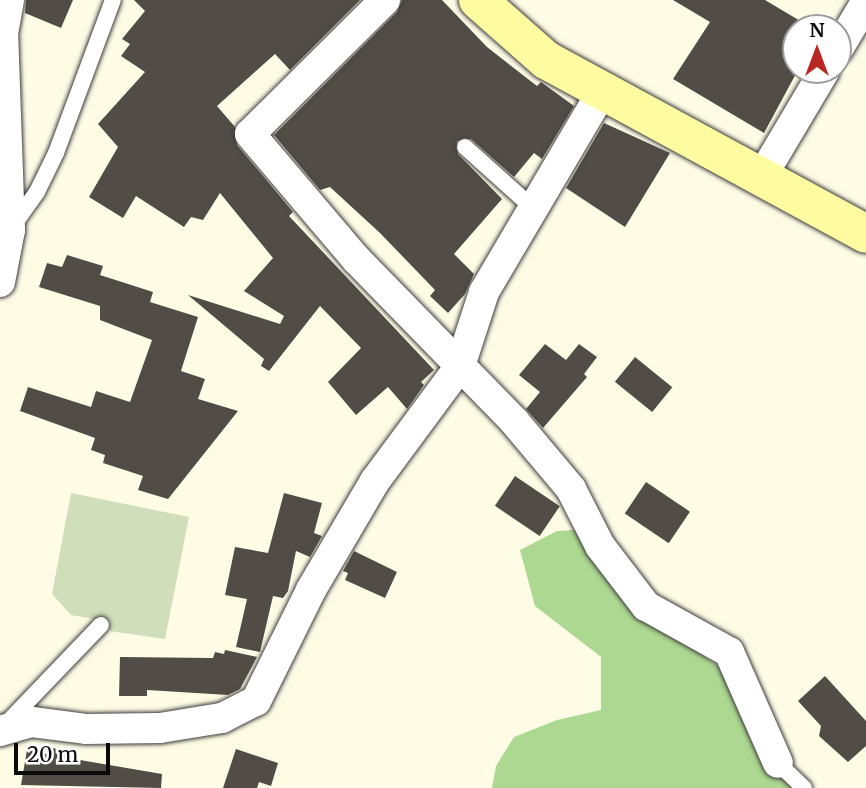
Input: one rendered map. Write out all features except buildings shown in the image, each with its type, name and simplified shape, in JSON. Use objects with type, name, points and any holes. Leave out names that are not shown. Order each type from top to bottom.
[{"type":"street","points":[[0,282],[10,230],[3,34],[9,0]]},
{"type":"street","points":[[385,0],[250,134],[357,260],[460,366],[571,489],[600,546],[646,606],[729,652],[778,763]]},
{"type":"street","points":[[478,0],[546,60],[602,93],[762,176],[866,234]]},
{"type":"street","points":[[852,26],[866,2]]},
{"type":"street","points":[[762,176],[817,84]]},
{"type":"street","points":[[0,731],[32,722],[86,729],[160,728],[222,718],[256,701],[346,529],[375,481],[460,366],[484,292],[602,93]]},
{"type":"lane","points":[[10,230],[37,192],[56,153],[113,0]]},
{"type":"lane","points":[[466,147],[534,209]]},
{"type":"lane","points":[[0,731],[101,625]]},
{"type":"lane","points":[[778,763],[804,788]]},
{"type":"green space","points":[[71,493],[189,517],[165,639],[109,631],[110,622],[71,615],[52,594]]},
{"type":"green space","points":[[575,530],[691,647],[719,667],[793,788],[492,788],[496,766],[514,737],[557,720],[601,710],[601,657],[535,606],[520,550],[557,531]]}]
